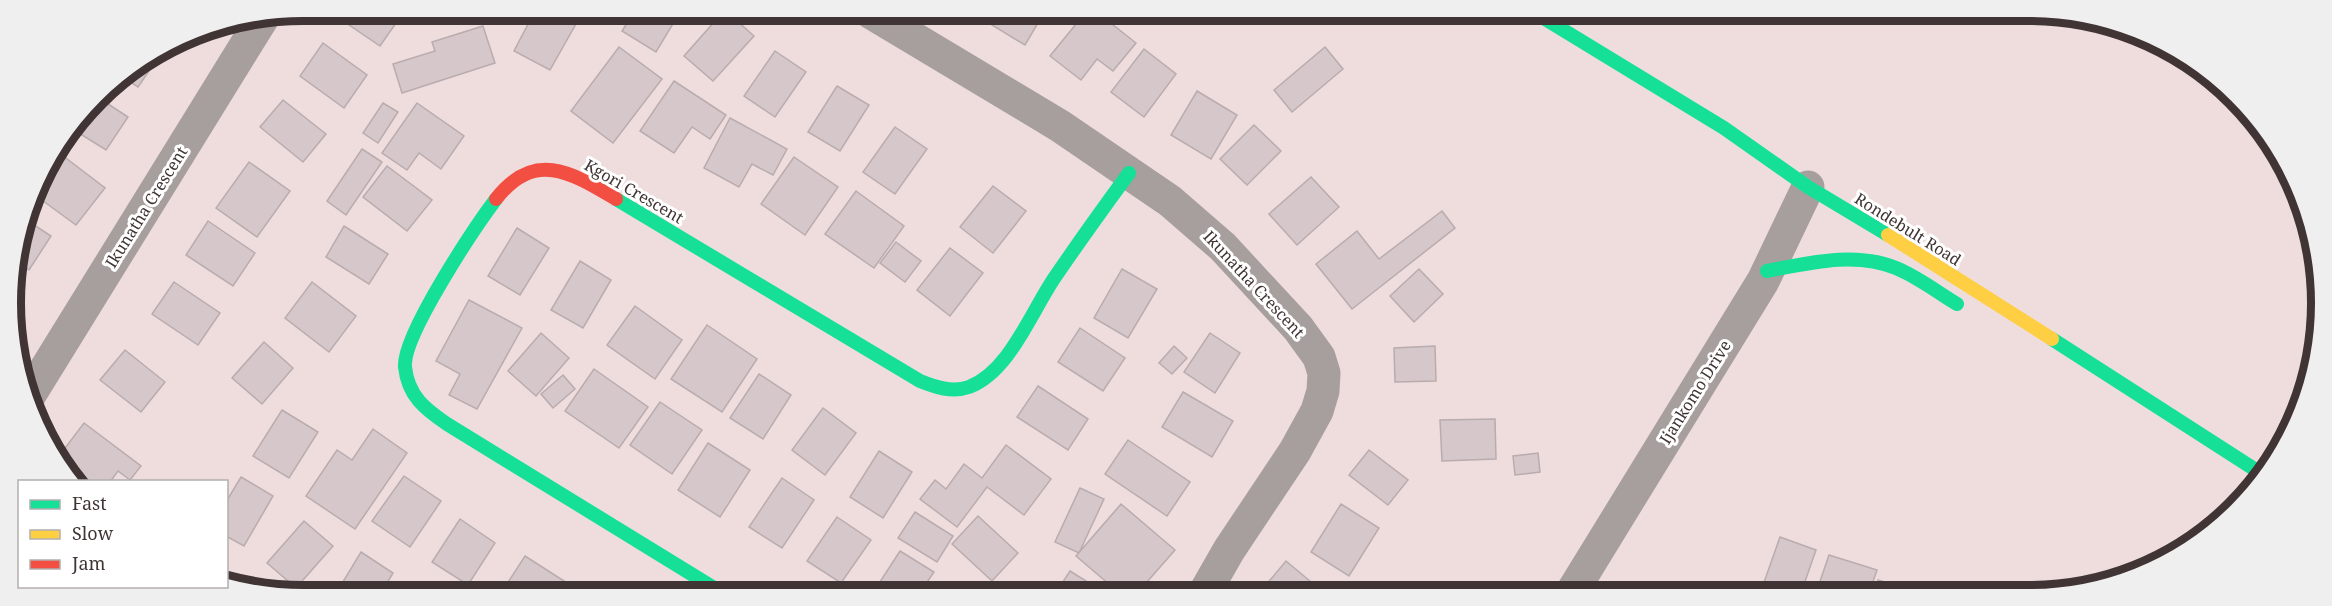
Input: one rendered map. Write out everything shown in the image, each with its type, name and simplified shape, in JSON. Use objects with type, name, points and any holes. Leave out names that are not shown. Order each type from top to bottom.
[{"type":"street","name":"Ikunatha Crescent","points":[[885,21],[1060,126],[1170,201],[1223,247],[1298,328],[1319,357],[1323,373],[1323,391],[1317,411],[1295,451],[1229,550],[1209,585]]},
{"type":"street","name":"Rondebult Road","points":[[1548,21],[1724,128],[1808,187],[1916,252],[2256,470]]},
{"type":"street","name":"Ikunatha Crescent","points":[[34,388],[259,24]]},
{"type":"street","name":"Kgori Crescent","points":[[708,585],[447,424],[423,407],[416,397],[404,363],[408,348],[425,313],[467,242],[509,184],[539,169],[554,168],[577,176],[920,381],[939,389],[958,389],[974,384],[994,370],[1009,354],[1042,294],[1129,173]]},
{"type":"street","name":"Ijankomo Drive","points":[[1576,585],[1763,281],[1808,187]]},
{"type":"street","points":[[1767,271],[1836,259],[1862,259],[1889,265],[1971,312]]},
{"type":"street","points":[[2010,330],[2074,353]]},
{"type":"building","points":[[343,21],[397,21],[380,46]]},
{"type":"building","points":[[530,21],[577,22],[550,70],[514,51]]},
{"type":"building","points":[[628,21],[675,21],[656,52],[622,31]]},
{"type":"building","points":[[715,21],[737,21],[754,36],[713,81],[684,56]]},
{"type":"building","points":[[994,21],[1039,21],[1025,45],[992,25]]},
{"type":"building","points":[[1078,21],[1108,21],[1136,43],[1113,71],[1097,59],[1081,80],[1050,56]]},
{"type":"building","points":[[483,26],[495,63],[402,93],[393,64],[435,51],[432,42]]},
{"type":"building","points":[[323,43],[367,75],[344,108],[300,76]]},
{"type":"building","points":[[619,47],[662,79],[613,143],[571,111]]},
{"type":"building","points":[[1325,47],[1343,69],[1292,112],[1274,90]]},
{"type":"building","points":[[1144,49],[1176,74],[1144,117],[1111,92]]},
{"type":"building","points":[[775,51],[806,72],[775,117],[744,96]]},
{"type":"building","points":[[154,64],[138,87],[129,81]]},
{"type":"building","points":[[674,81],[726,115],[710,139],[692,127],[674,153],[640,131]]},
{"type":"building","points":[[837,86],[869,105],[840,151],[808,132]]},
{"type":"building","points":[[1197,91],[1237,115],[1211,159],[1171,135]]},
{"type":"building","points":[[283,100],[326,134],[303,162],[260,127]]},
{"type":"building","points":[[106,102],[128,117],[106,150],[78,132]]},
{"type":"building","points":[[383,103],[398,112],[378,143],[363,133]]},
{"type":"building","points":[[417,103],[464,136],[441,169],[419,153],[407,170],[382,153]]},
{"type":"building","points":[[730,118],[787,149],[773,175],[752,164],[739,187],[704,168]]},
{"type":"building","points":[[1254,125],[1281,151],[1247,185],[1220,159]]},
{"type":"building","points":[[895,127],[927,149],[895,194],[863,172]]},
{"type":"building","points":[[362,149],[382,162],[346,215],[327,201]]},
{"type":"building","points":[[63,156],[105,188],[76,225],[41,199]]},
{"type":"building","points":[[794,157],[838,187],[805,235],[761,204]]},
{"type":"building","points":[[249,162],[290,191],[257,237],[216,208]]},
{"type":"building","points":[[387,166],[432,200],[407,231],[363,197]]},
{"type":"building","points":[[1311,177],[1339,207],[1297,245],[1269,214]]},
{"type":"building","points":[[993,186],[1026,211],[993,253],[960,227]]},
{"type":"building","points":[[856,191],[904,226],[874,268],[825,234]]},
{"type":"building","points":[[1442,211],[1455,228],[1352,309],[1316,264],[1357,231],[1379,259]]},
{"type":"building","points":[[208,221],[255,253],[233,286],[186,255]]},
{"type":"building","points":[[33,224],[51,236],[29,270],[23,266]]},
{"type":"building","points":[[344,226],[388,254],[369,284],[326,257]]},
{"type":"building","points":[[517,228],[549,248],[520,295],[488,276]]},
{"type":"building","points":[[896,242],[921,261],[905,282],[880,263]]},
{"type":"building","points":[[950,248],[983,273],[950,316],[917,290]]},
{"type":"building","points":[[580,261],[611,280],[583,328],[551,310]]},
{"type":"building","points":[[1122,269],[1157,289],[1128,338],[1094,318]]},
{"type":"building","points":[[1419,269],[1443,294],[1414,322],[1390,296]]},
{"type":"building","points":[[174,282],[220,313],[198,345],[152,314]]},
{"type":"building","points":[[312,282],[356,316],[329,352],[285,318]]},
{"type":"building","points":[[469,300],[522,328],[477,409],[449,395],[460,374],[436,361]]},
{"type":"building","points":[[635,306],[682,340],[655,379],[607,345]]},
{"type":"building","points":[[707,325],[757,359],[722,412],[671,379]]},
{"type":"building","points":[[1080,328],[1125,358],[1103,391],[1058,362]]},
{"type":"building","points":[[541,333],[569,358],[536,396],[508,371]]},
{"type":"building","points":[[1210,333],[1240,353],[1215,393],[1184,372]]},
{"type":"building","points":[[264,342],[293,368],[262,404],[232,378]]},
{"type":"building","points":[[1174,346],[1187,358],[1172,374],[1159,363]]},
{"type":"building","points":[[1435,346],[1436,381],[1395,382],[1394,348]]},
{"type":"building","points":[[125,350],[165,382],[141,412],[100,380]]},
{"type":"building","points":[[594,369],[648,407],[619,448],[565,411]]},
{"type":"building","points":[[759,374],[791,395],[763,439],[730,418]]},
{"type":"building","points":[[563,375],[575,389],[553,408],[541,394]]},
{"type":"building","points":[[1038,386],[1088,419],[1068,450],[1017,417]]},
{"type":"building","points":[[1183,392],[1233,421],[1212,457],[1162,427]]},
{"type":"building","points":[[660,402],[702,430],[672,474],[630,445]]},
{"type":"building","points":[[823,408],[856,433],[825,475],[792,450]]},
{"type":"building","points":[[282,410],[318,432],[289,478],[253,456]]},
{"type":"building","points":[[1495,419],[1496,459],[1442,461],[1440,420]]},
{"type":"building","points":[[84,423],[141,466],[130,480],[118,471],[111,480],[83,480],[63,451]]},
{"type":"building","points":[[373,429],[407,453],[355,529],[306,496],[337,450],[352,460]]},
{"type":"building","points":[[1128,440],[1190,482],[1167,516],[1105,474]]},
{"type":"building","points":[[708,443],[750,470],[720,517],[678,490]]},
{"type":"building","points":[[1006,445],[1051,479],[1024,515],[987,487],[957,527],[920,499],[935,480],[946,489],[964,464],[982,478]]},
{"type":"building","points":[[1369,450],[1408,480],[1388,505],[1349,475]]},
{"type":"building","points":[[879,451],[912,472],[883,518],[850,497]]},
{"type":"building","points":[[1538,453],[1540,472],[1515,475],[1513,456]]},
{"type":"building","points":[[404,476],[441,501],[410,547],[372,521]]},
{"type":"building","points":[[241,477],[273,496],[244,546],[228,537],[228,499]]},
{"type":"building","points":[[782,478],[814,500],[782,548],[749,527]]},
{"type":"building","points":[[1080,488],[1104,499],[1079,553],[1055,542]]},
{"type":"building","points":[[1121,504],[1175,550],[1144,585],[1110,585],[1076,556]]},
{"type":"building","points":[[1341,504],[1379,528],[1349,576],[1311,552]]},
{"type":"building","points":[[915,512],[953,536],[937,562],[898,538]]},
{"type":"building","points":[[978,516],[1018,553],[992,581],[952,544]]},
{"type":"building","points":[[837,517],[871,540],[841,583],[807,561]]},
{"type":"building","points":[[460,519],[495,543],[468,585],[432,562]]},
{"type":"building","points":[[304,521],[333,546],[299,585],[292,584],[267,563]]},
{"type":"building","points":[[1780,537],[1816,550],[1804,585],[1763,585]]},
{"type":"building","points":[[900,551],[934,572],[925,585],[878,585]]},
{"type":"building","points":[[361,552],[393,573],[386,585],[341,585]]},
{"type":"building","points":[[1829,555],[1877,570],[1872,585],[1819,585]]},
{"type":"building","points":[[525,556],[570,585],[506,585]]},
{"type":"building","points":[[1286,561],[1315,585],[1266,585]]},
{"type":"building","points":[[1070,571],[1092,585],[1061,585]]},
{"type":"building","points":[[1878,580],[1895,585],[1876,585]]},
{"type":"traffic: fast","points":[[1548,21],[1724,128],[1808,187],[1888,235]]},
{"type":"traffic: fast","points":[[616,199],[920,381],[938,387],[963,389],[983,379],[1008,354],[1055,277],[1129,173]]},
{"type":"traffic: fast","points":[[496,199],[442,282],[415,332],[407,352],[405,367],[414,394],[425,407],[447,424],[709,585]]},
{"type":"traffic: fast","points":[[1767,271],[1832,260],[1864,260],[1896,268],[1957,304]]},
{"type":"traffic: fast","points":[[2052,339],[2256,470]]},
{"type":"traffic: slow","points":[[1888,235],[2052,339]]},
{"type":"traffic: jam","points":[[496,199],[525,174],[540,170],[554,170],[569,174],[616,199]]}]
